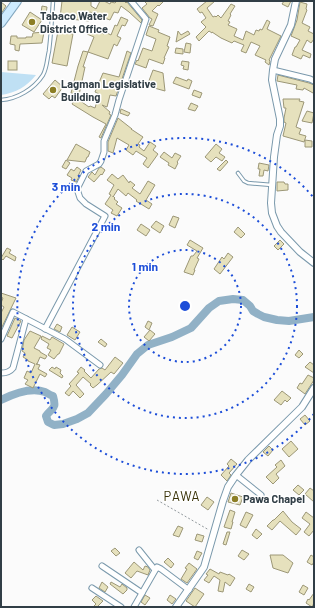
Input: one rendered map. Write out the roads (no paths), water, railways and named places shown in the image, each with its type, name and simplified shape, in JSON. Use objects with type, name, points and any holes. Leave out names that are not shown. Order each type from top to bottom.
[{"type":"main road","points":[[1,23],[17,1]]},
{"type":"street","points":[[45,329],[105,216],[86,204],[80,198],[77,189],[86,170],[102,161],[104,141],[115,115],[118,100],[146,19],[131,1]]},
{"type":"street","points":[[296,1],[291,25],[275,59],[273,70],[272,80],[280,126],[277,135],[274,157],[271,194],[272,213],[281,232],[292,245],[314,263]]},
{"type":"street","points":[[273,70],[314,81]]},
{"type":"street","points":[[1,338],[13,312],[65,339],[100,365]]},
{"type":"street","points":[[1,373],[7,373],[13,368],[26,319]]},
{"type":"street","points":[[176,607],[204,567],[228,487],[236,474],[302,407],[314,388]]},
{"type":"street","points":[[236,474],[261,495]]},
{"type":"street","points":[[138,550],[155,570]]},
{"type":"street","points":[[102,566],[142,593]]},
{"type":"street","points":[[134,607],[157,568],[161,569],[189,590]]},
{"type":"street","points":[[92,588],[121,607]]},
{"type":"lane","points":[[1,100],[20,95],[33,86],[43,75],[46,67],[52,26],[53,1]]},
{"type":"lane","points":[[238,173],[244,181],[248,183],[272,185]]},
{"type":"waterway","points":[[1,400],[28,391],[34,390],[45,392],[53,396],[54,404],[53,408],[46,416],[48,422],[54,425],[63,424],[77,419],[88,413],[106,394],[137,354],[148,345],[172,337],[191,328],[209,308],[219,301],[233,299],[243,300],[253,311],[258,314],[277,320],[289,321],[314,317]]},
{"type":"place","name":"Tabaco Water District Office","points":[[32,22]]},
{"type":"place","name":"Lagman Legislative Building","points":[[53,90]]},
{"type":"place","name":"Pawa Chapel","points":[[235,499]]},
{"type":"district","name":"PAWA","points":[[182,496]]}]
